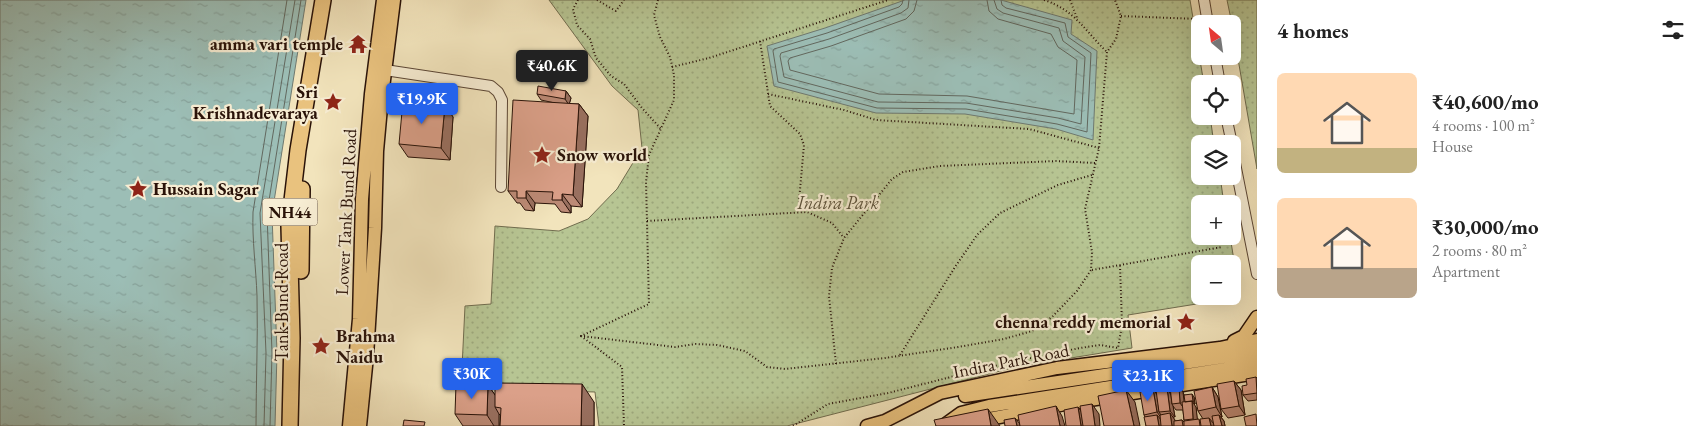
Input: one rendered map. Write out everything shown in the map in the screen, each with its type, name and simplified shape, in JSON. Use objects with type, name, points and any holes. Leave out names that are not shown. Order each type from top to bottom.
[{"type":"highway","name":"NH44","points":[[290,426],[292,338],[289,226],[298,150],[323,0]]},
{"type":"highway","name":"Tank Bund Road","points":[[299,426],[302,190],[332,0]]},
{"type":"main road","name":"Lower Tank Bund Road","points":[[349,426],[358,319],[362,199],[371,94],[383,0]]},
{"type":"main road","name":"Lower Tank Bund Road","points":[[360,426],[375,237],[377,151],[394,0]]},
{"type":"main road","points":[[1220,348],[1244,336],[1257,317]]},
{"type":"main road","name":"Indira Park Road","points":[[867,426],[885,420],[940,393],[1058,368],[1220,348],[1257,340]]},
{"type":"main road","points":[[940,393],[963,396],[1257,352]]},
{"type":"main road","points":[[943,426],[962,413],[982,408],[1257,364]]},
{"type":"main road","points":[[955,426],[1066,404],[1257,373]]},
{"type":"street","points":[[1204,0],[1207,15]]},
{"type":"street","points":[[385,70],[491,86],[498,92],[502,100],[502,187]]},
{"type":"street","points":[[1239,185],[1257,274]]},
{"type":"path","points":[[578,0],[573,9],[577,25],[590,39],[596,58],[611,76],[624,84],[661,129]]},
{"type":"path","points":[[597,0],[616,11],[624,0]]},
{"type":"path","points":[[581,336],[649,304],[646,182],[649,155],[674,100],[674,75],[670,56],[660,37],[654,16],[658,0]]},
{"type":"path","points":[[672,67],[709,58],[888,0]]},
{"type":"path","points":[[1044,0],[1055,4],[1077,18]]},
{"type":"path","points":[[1070,0],[1077,18],[1094,40],[1107,52]]},
{"type":"path","points":[[581,336],[674,347],[696,344],[717,345],[745,351],[767,367],[785,370],[900,356],[1004,339],[1032,331],[1052,317],[1078,292],[1091,270],[1092,252],[1085,209],[1099,148],[1107,52],[1116,39],[1121,16],[1115,0]]},
{"type":"path","points":[[1121,16],[1191,20]]},
{"type":"path","points":[[760,42],[770,106],[800,134],[804,145],[798,212]]},
{"type":"path","points":[[768,94],[844,110],[876,120],[1030,128],[1099,148]]},
{"type":"path","points":[[836,364],[829,296],[832,268],[844,238],[892,179],[903,172],[940,166],[1056,161],[1096,163]]},
{"type":"path","points":[[900,356],[977,235],[1000,213],[1058,184],[1093,174]]},
{"type":"path","points":[[647,221],[807,212],[832,223],[844,238]]},
{"type":"path","points":[[1091,270],[1222,247]]},
{"type":"path","points":[[793,426],[828,404],[888,393],[1002,364],[1080,348],[1100,346],[1118,348],[1122,325],[1120,265]]},
{"type":"path","points":[[581,336],[622,367],[624,426]]},
{"type":"green space","name":"Indira Park","points":[[549,0],[1190,0],[1192,15],[1191,65],[1201,65],[1202,75],[1191,75],[1191,125],[1211,125],[1213,135],[1191,135],[1191,185],[1221,185],[1223,195],[1191,195],[1191,245],[1231,245],[1233,255],[1191,255],[1191,305],[1128,315],[1132,348],[1016,367],[787,426],[599,426],[595,392],[461,388],[465,306],[491,304],[495,226],[559,231],[588,219],[617,189],[642,148],[638,110],[612,86]]},
{"type":"green space","points":[[1227,0],[1257,0],[1257,169],[1239,65],[1241,65],[1241,15],[1230,15]]},
{"type":"water","name":"Hussain Sagar","points":[[0,0],[306,0],[272,214],[277,353],[275,426],[0,426]]},
{"type":"water","points":[[905,0],[1001,0],[1072,20],[1071,34],[1097,51],[1093,140],[1056,129],[965,114],[876,113],[774,86],[767,46]]},
{"type":"building","points":[[538,86],[566,91],[565,99],[537,94]]},
{"type":"building","points":[[513,100],[579,104],[573,195],[562,194],[562,200],[552,200],[553,192],[526,191],[526,198],[517,198],[517,191],[508,191]]},
{"type":"building","points":[[403,101],[445,105],[441,148],[399,144]]},
{"type":"building","points":[[1256,377],[1257,393],[1243,395],[1242,386],[1247,385],[1246,379]]},
{"type":"building","points":[[1234,381],[1239,406],[1221,409],[1217,384]]},
{"type":"building","points":[[495,383],[582,384],[581,426],[500,426],[501,408],[495,407]]},
{"type":"building","points":[[456,384],[488,385],[487,415],[455,414]]},
{"type":"building","points":[[1179,386],[1180,403],[1172,404],[1170,387]]},
{"type":"building","points":[[1212,387],[1216,407],[1198,411],[1194,391]]},
{"type":"building","points":[[1167,388],[1170,411],[1159,412],[1156,390]]},
{"type":"building","points":[[1153,389],[1157,412],[1144,415],[1140,392]]},
{"type":"building","points":[[1126,390],[1134,426],[1104,426],[1098,396]]},
{"type":"building","points":[[1192,394],[1193,401],[1185,402],[1184,395]]},
{"type":"building","points":[[1192,401],[1193,419],[1184,420],[1182,402]]},
{"type":"building","points":[[1092,404],[1095,426],[1083,426],[1080,406]]},
{"type":"building","points":[[1056,406],[1060,426],[1020,426],[1018,415]]},
{"type":"building","points":[[1078,407],[1081,426],[1066,426],[1064,410]]},
{"type":"building","points":[[988,409],[991,426],[936,426],[934,420]]},
{"type":"building","points":[[1170,413],[1172,426],[1161,426],[1160,415]]},
{"type":"building","points":[[1256,414],[1257,426],[1246,426],[1244,417]]},
{"type":"building","points":[[1157,415],[1159,426],[1146,426],[1144,417]]},
{"type":"building","points":[[1219,415],[1222,426],[1214,426],[1212,416]]},
{"type":"building","points":[[1015,418],[1017,426],[1005,426],[1004,420]]},
{"type":"building","points":[[1209,418],[1211,426],[1201,426],[1200,419]]},
{"type":"building","points":[[1199,419],[1200,426],[1184,426],[1184,421]]},
{"type":"building","points":[[404,420],[425,422],[424,426],[403,426]]},
{"type":"building","points":[[1182,420],[1183,426],[1174,426],[1174,421]]},
{"type":"place","name":"amma vari temple","points":[[358,44]]},
{"type":"place","name":"Sri Krishnadevaraya","points":[[333,102]]},
{"type":"place","name":"Snow world","points":[[542,155]]},
{"type":"place","name":"Hussain Sagar","points":[[138,189]]},
{"type":"place","name":"chenna reddy memorial","points":[[1186,322]]},
{"type":"place","name":"Brahma Naidu","points":[[321,346]]}]
